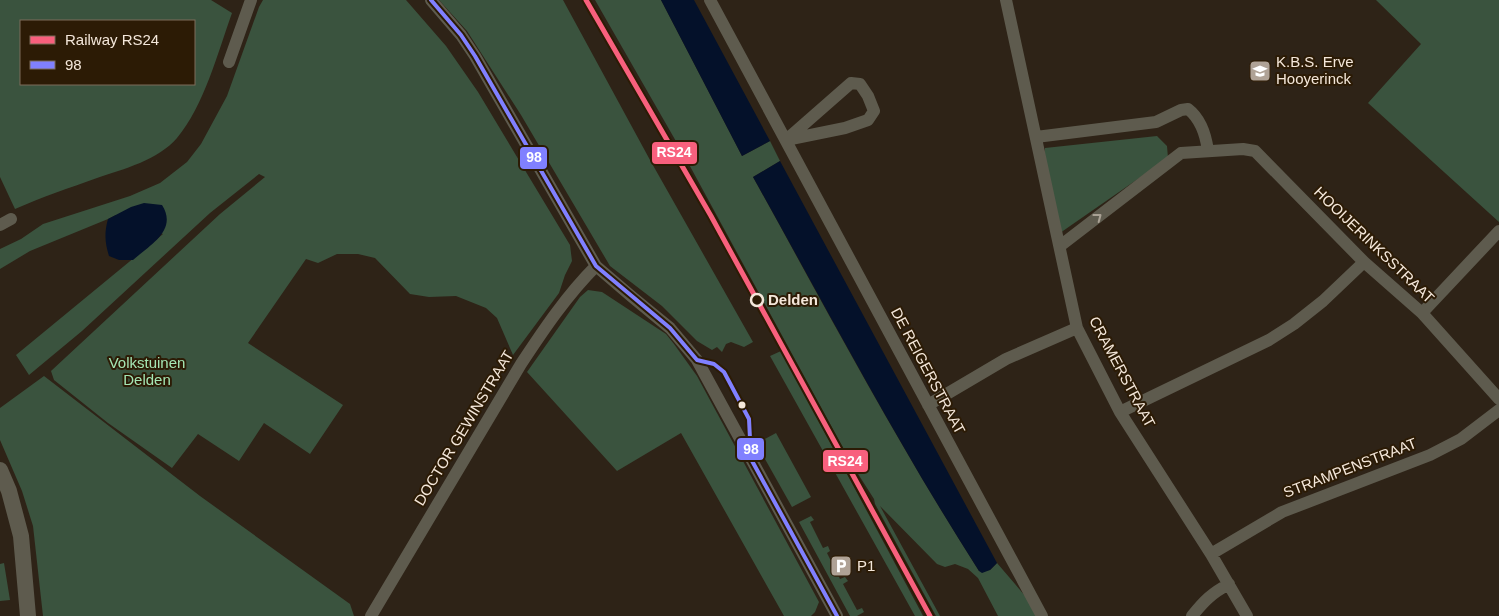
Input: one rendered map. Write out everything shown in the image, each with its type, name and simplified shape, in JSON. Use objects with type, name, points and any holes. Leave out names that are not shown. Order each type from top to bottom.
[{"type":"street","points":[[229,62],[251,0]]},
{"type":"street","points":[[431,0],[461,35],[475,56],[596,266],[670,328],[697,360],[837,616]]},
{"type":"street","name":"DE REIGERSTRAAT","points":[[710,0],[1042,616]]},
{"type":"street","name":"CRAMERSTRAAT","points":[[1006,0],[1077,328],[1120,412],[1211,554],[1247,616]]},
{"type":"street","points":[[851,83],[860,84],[868,96],[874,112],[868,120],[844,128],[786,140],[851,83]]},
{"type":"street","points":[[1036,137],[1156,122],[1181,110],[1188,109],[1194,113],[1205,135],[1208,151]]},
{"type":"street","name":"HOOIJERINKSSTRAAT","points":[[1060,246],[1181,153],[1243,149],[1255,151],[1364,262],[1422,313],[1499,399]]},
{"type":"street","points":[[1422,313],[1499,231]]},
{"type":"street","points":[[1120,412],[1269,340],[1294,324],[1323,301],[1364,262]]},
{"type":"street","name":"DOCTOR GEWINSTRAAT","points":[[370,616],[542,331],[574,290],[596,266]]},
{"type":"street","points":[[928,404],[1006,359],[1077,328]]},
{"type":"street","name":"STRAMPENSTRAAT","points":[[1211,554],[1282,512],[1430,455],[1461,439],[1499,410]]},
{"type":"street","points":[[0,470],[9,492],[21,536],[28,616]]},
{"type":"street","points":[[1192,616],[1206,599],[1229,584]]},
{"type":"green space","points":[[0,0],[211,0],[232,13],[203,95],[187,125],[169,146],[150,158],[129,167],[15,209],[0,177]]},
{"type":"green space","name":"Volkstuinen Delden","points":[[263,0],[406,0],[446,46],[478,92],[570,245],[572,261],[559,293],[513,355],[497,318],[486,308],[456,296],[429,297],[410,294],[375,258],[358,254],[337,254],[318,263],[306,259],[248,343],[343,405],[310,454],[264,423],[239,461],[198,434],[172,468],[108,423],[54,380],[51,371],[220,214],[265,177],[259,174],[210,213],[82,331],[29,375],[16,355],[163,234],[116,215],[30,251],[0,269],[0,249],[21,239],[43,224],[130,196],[160,183],[187,162],[201,144],[227,96]]},
{"type":"green space","points":[[439,0],[563,0],[650,160],[753,342],[744,347],[731,342],[726,344],[722,352],[717,347],[712,350],[697,341],[662,306],[610,266],[521,115],[467,31]]},
{"type":"green space","points":[[595,0],[661,0],[742,156],[770,141],[780,161],[753,177],[863,376],[919,474],[979,571],[990,570],[997,563],[1026,597],[1036,616],[998,616],[978,578],[968,569],[955,564],[945,567],[937,564],[880,506],[940,616],[936,616],[874,499],[853,466],[685,157]]},
{"type":"green space","points":[[1376,0],[1499,0],[1499,222],[1368,103],[1421,44]]},
{"type":"green space","points":[[1157,136],[1167,146],[1168,158],[1060,233],[1044,158],[1045,148]]},
{"type":"green space","points":[[588,290],[602,292],[666,334],[697,376],[819,602],[811,616],[784,616],[681,433],[617,471],[527,372],[580,297]]},
{"type":"green space","points":[[781,351],[923,616],[915,616],[770,356]]},
{"type":"green space","points":[[44,376],[200,496],[350,604],[354,616],[43,616],[33,526],[22,491],[0,440],[0,408]]},
{"type":"green space","points":[[776,433],[811,497],[792,507],[765,459],[763,440]]},
{"type":"green space","points":[[811,516],[814,520],[810,522],[823,548],[828,546],[830,551],[827,553],[840,579],[845,577],[848,581],[843,584],[857,610],[862,608],[864,612],[857,616],[850,616],[799,522]]},
{"type":"green space","points":[[4,563],[10,600],[0,601],[0,564]]},
{"type":"water","points":[[661,0],[694,0],[770,141],[742,156]]},
{"type":"water","points":[[780,161],[997,563],[990,570],[982,573],[979,571],[949,523],[891,425],[753,177]]},
{"type":"water","points":[[144,203],[162,205],[167,222],[160,236],[133,260],[119,260],[109,256],[105,238],[108,219],[131,207]]},
{"type":"rail line","name":"RS24","points":[[586,0],[711,216],[930,616]]},
{"type":"transit line","name":"98","points":[[431,0],[461,35],[475,56],[596,266],[670,328],[697,360],[714,364],[724,372],[749,419],[751,459],[837,616]]},
{"type":"place","name":"K.B.S. Erve Hooyerinck","points":[[1260,71]]},
{"type":"place","name":"Delden","points":[[757,300]]},
{"type":"place","name":"P1","points":[[841,566]]}]
